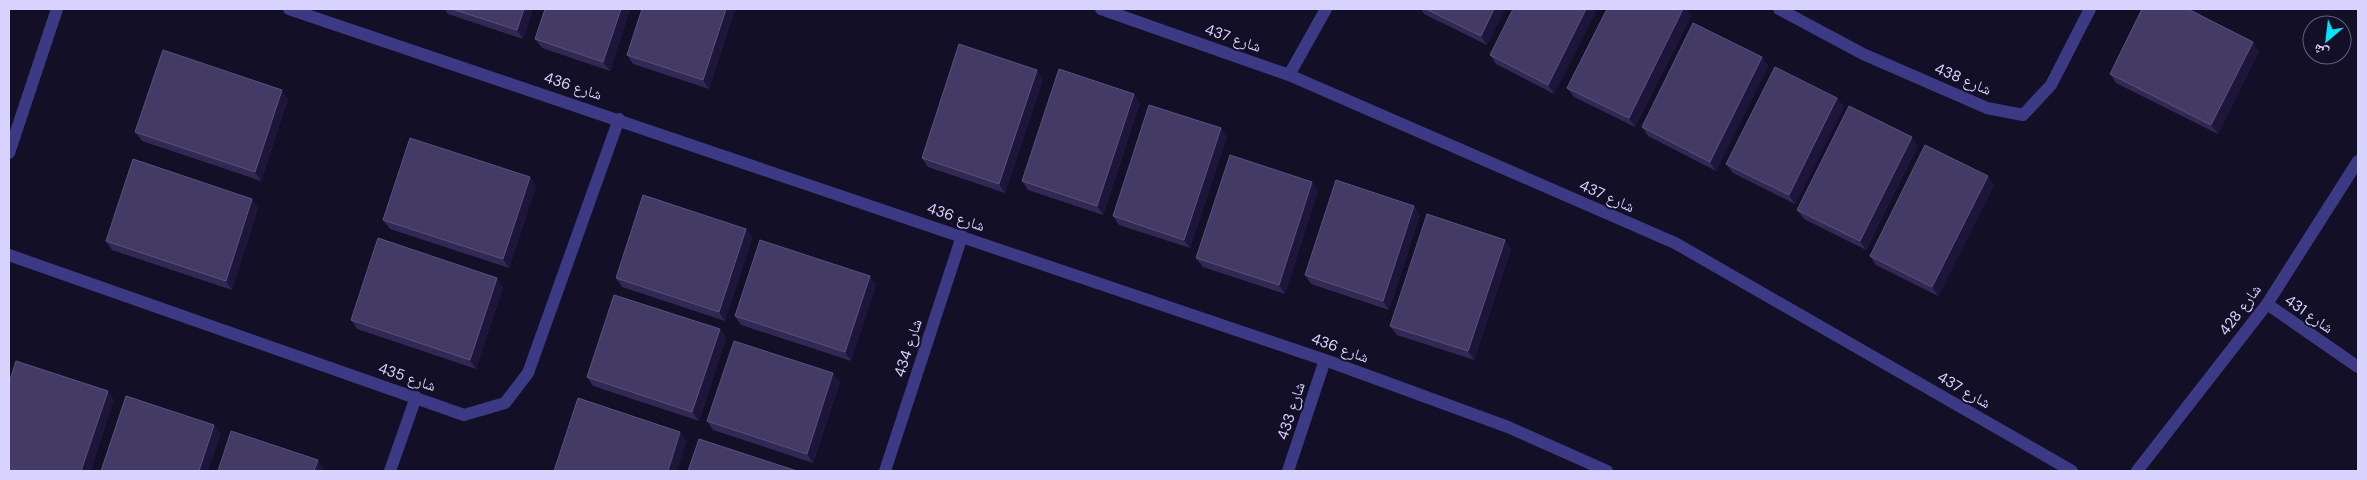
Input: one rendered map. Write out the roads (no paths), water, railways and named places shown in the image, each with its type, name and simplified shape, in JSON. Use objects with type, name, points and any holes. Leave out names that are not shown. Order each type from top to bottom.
[{"type":"street","points":[[9,153],[57,9]]},
{"type":"street","name":"شارع 436","points":[[290,9],[1325,360],[1508,426],[1607,471]]},
{"type":"street","name":"شارع 437","points":[[1101,9],[1288,75],[1675,243],[2072,471]]},
{"type":"street","points":[[1288,75],[1326,9]]},
{"type":"street","name":"شارع 438","points":[[1779,9],[1872,58],[1987,108],[2024,116],[2051,85],[2090,9]]},
{"type":"street","name":"شارع 435","points":[[9,255],[464,414],[505,403],[528,373],[619,119]]},
{"type":"street","name":"شارع 428","points":[[2137,471],[2266,304],[2358,161]]},
{"type":"street","name":"شارع 434","points":[[885,471],[962,236]]},
{"type":"street","name":"شارع 431","points":[[2266,304],[2358,368]]},
{"type":"street","name":"شارع 433","points":[[1288,471],[1325,360]]},
{"type":"street","points":[[390,471],[416,397]]}]
